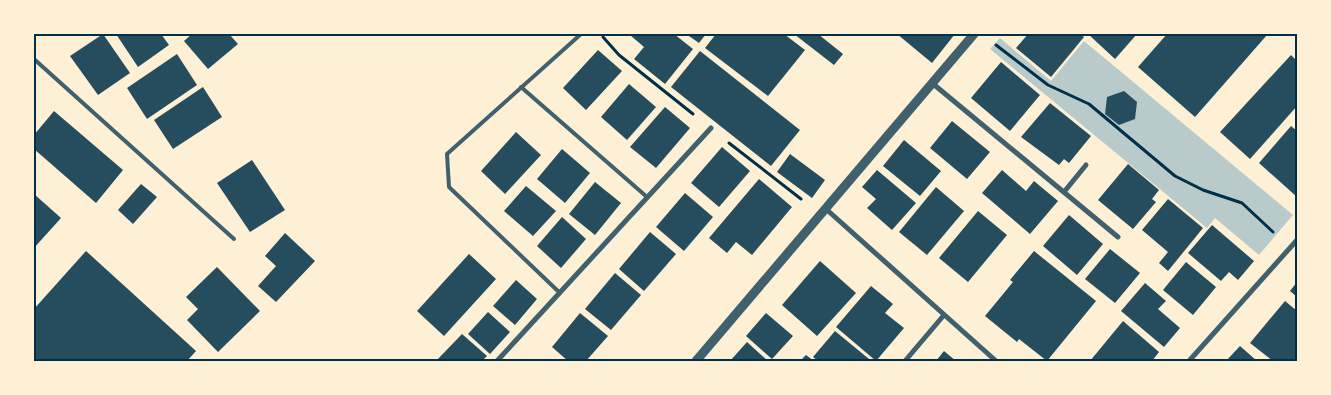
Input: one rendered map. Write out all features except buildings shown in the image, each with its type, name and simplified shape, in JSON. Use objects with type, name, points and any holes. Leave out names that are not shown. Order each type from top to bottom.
[{"type":"street","points":[[696,361],[974,34]]},
{"type":"street","points":[[932,83],[1118,237]]},
{"type":"street","points":[[497,361],[711,128]]},
{"type":"street","points":[[1064,192],[1086,165]]},
{"type":"street","points":[[826,209],[996,361]]},
{"type":"street","points":[[1189,361],[1297,240]]},
{"type":"street","points":[[905,361],[944,315]]},
{"type":"lane","points":[[560,293],[449,187],[447,154],[581,34]]},
{"type":"lane","points":[[34,58],[234,239]]},
{"type":"lane","points":[[521,87],[647,197]]},
{"type":"path","points":[[995,44],[1048,84],[1089,104],[1175,176],[1203,190],[1242,203],[1290,249]]},
{"type":"shaded area","points":[[1000,38],[1051,81],[1084,41],[1293,215],[1259,255],[1215,218],[1207,228],[990,49]]}]
